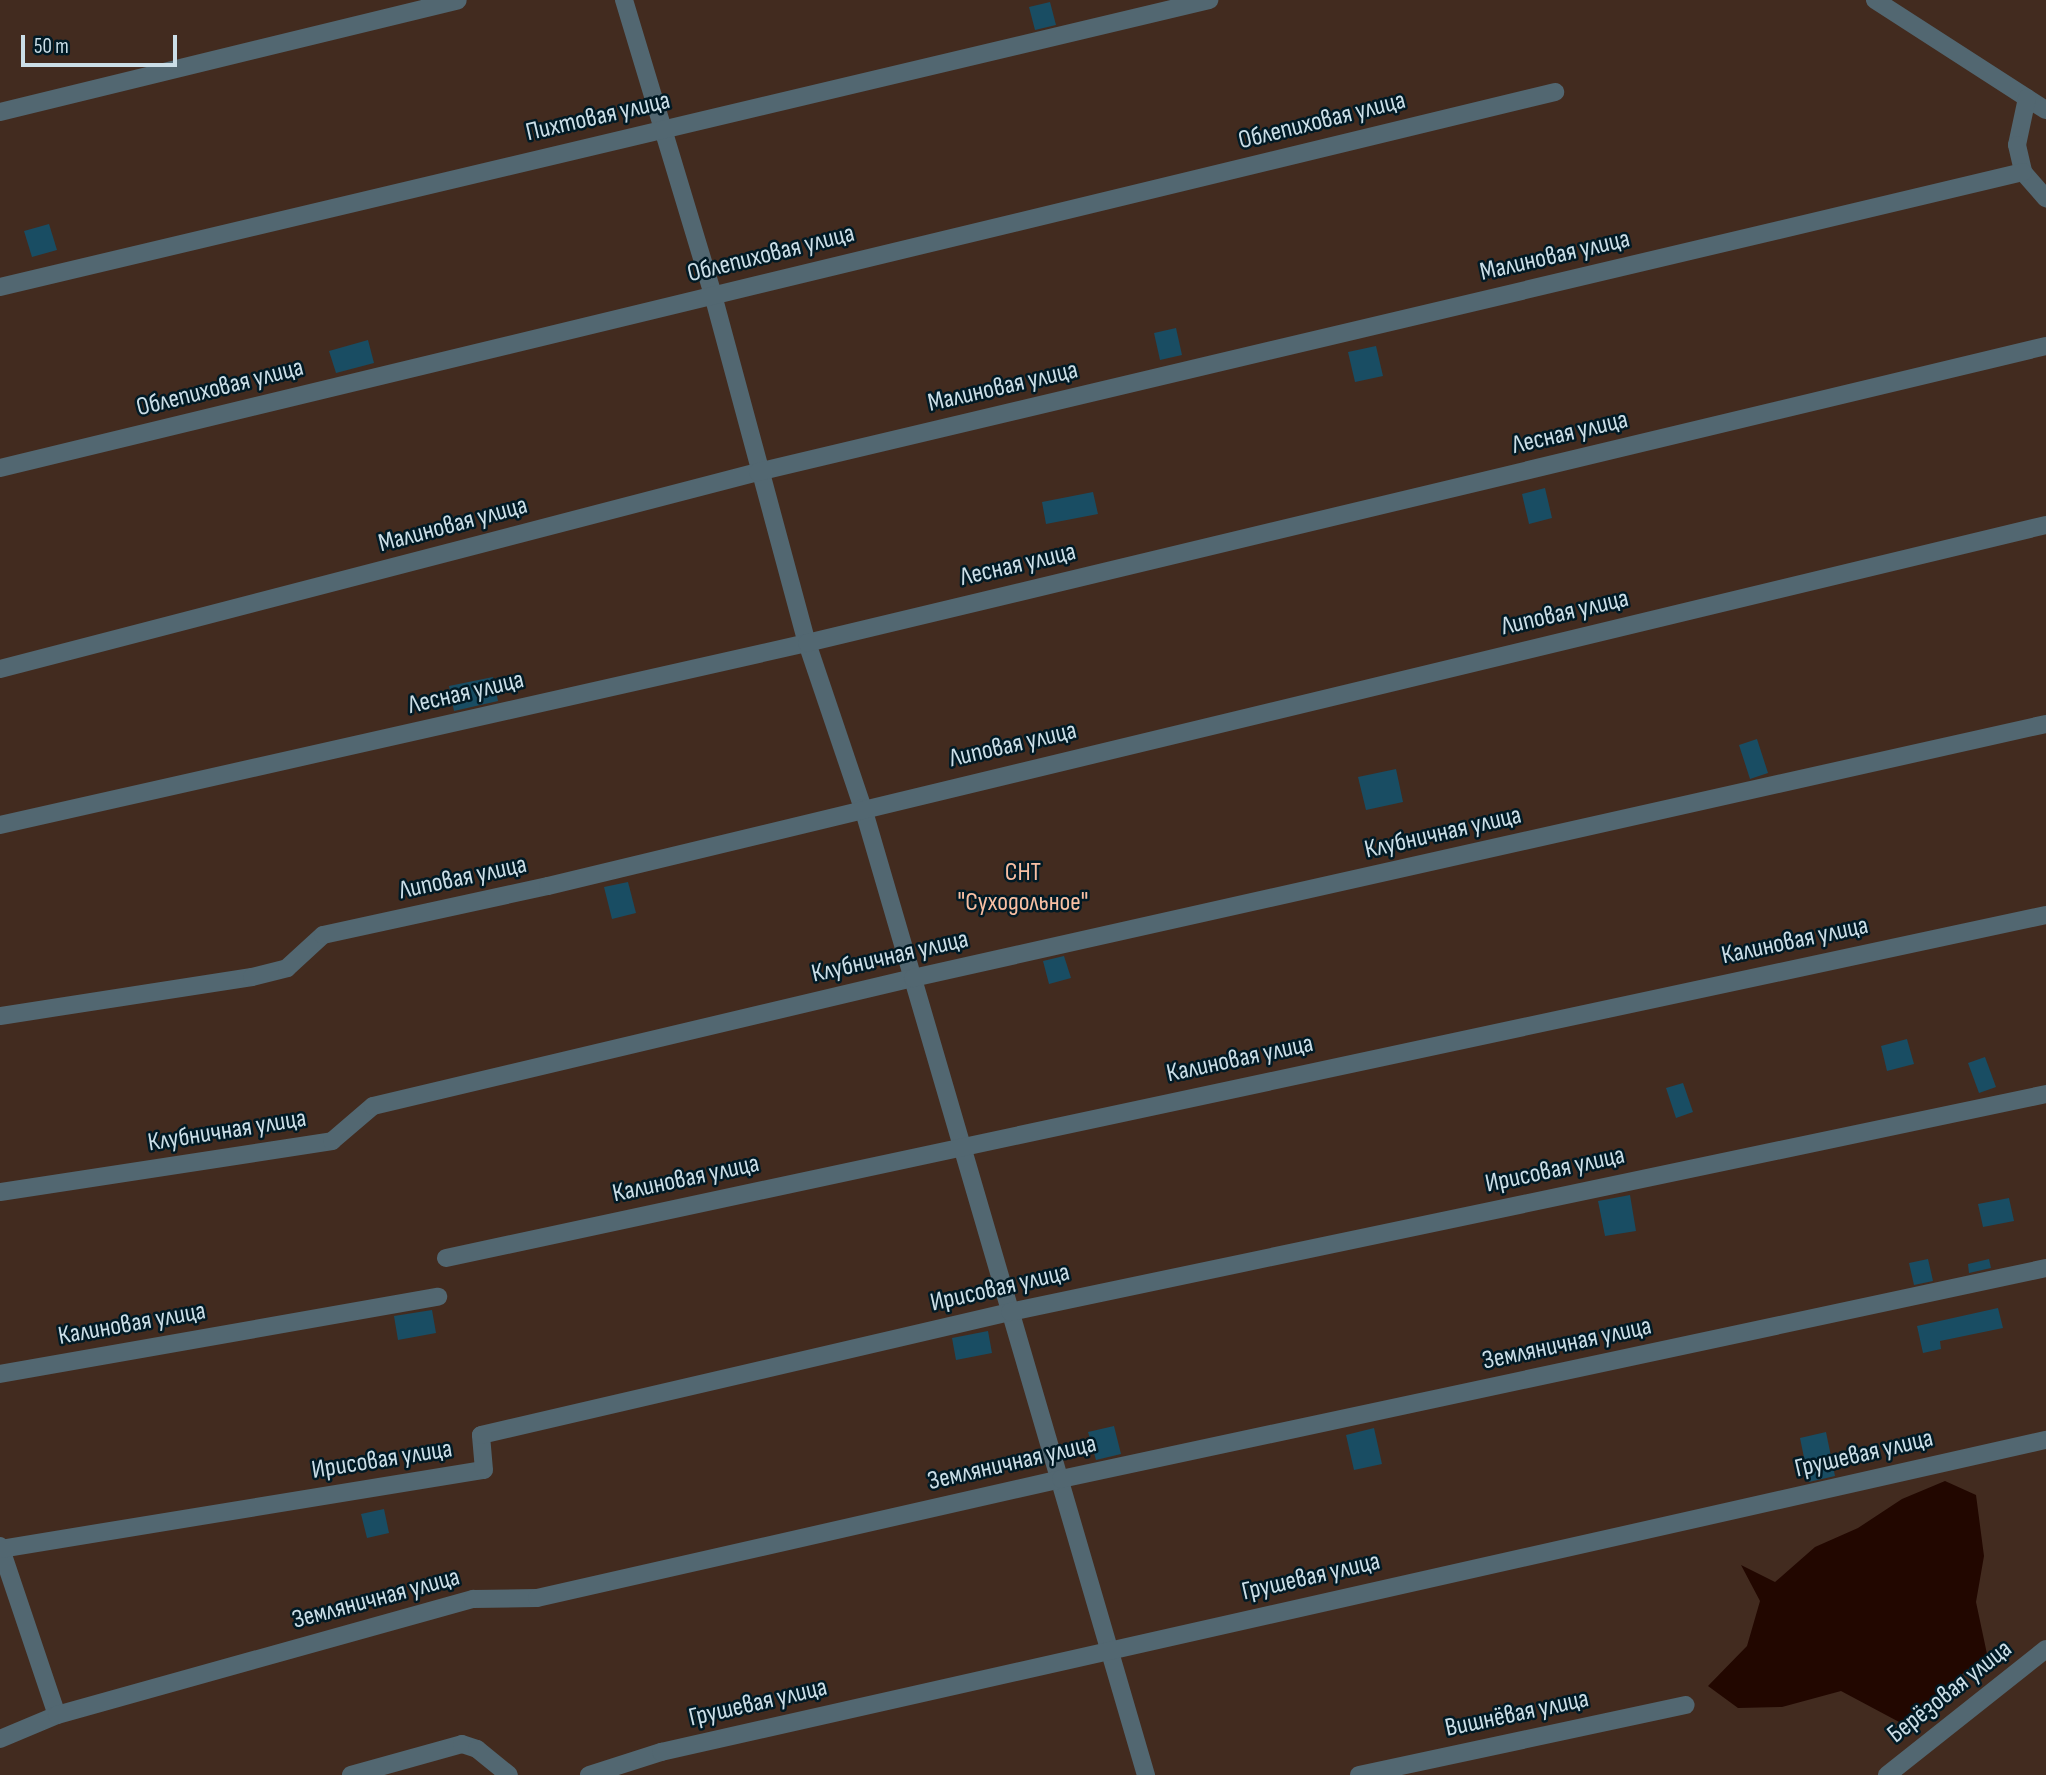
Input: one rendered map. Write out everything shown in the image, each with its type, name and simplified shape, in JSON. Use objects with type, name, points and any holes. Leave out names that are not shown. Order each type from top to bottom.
[{"type":"street","points":[[0,112],[458,0]]},
{"type":"street","points":[[624,0],[713,295],[758,472],[807,643],[863,808],[1146,1775]]},
{"type":"street","name":"Пихтовая улица","points":[[0,287],[1209,0]]},
{"type":"street","points":[[1875,0],[2046,110]]},
{"type":"street","name":"Облепиховая улица","points":[[0,468],[1555,92]]},
{"type":"street","points":[[2026,98],[2017,145],[2023,172],[2046,198]]},
{"type":"street","name":"Малиновая улица","points":[[0,669],[758,472],[2023,172]]},
{"type":"street","name":"Лесная улица","points":[[0,825],[807,643],[2046,346]]},
{"type":"street","name":"Липовая улица","points":[[0,1016],[252,977],[286,968],[323,935],[548,886],[2046,525]]},
{"type":"street","name":"Клубничная улица","points":[[0,1192],[332,1141],[373,1106],[913,978],[2046,724]]},
{"type":"street","name":"Калиновая улица","points":[[446,1258],[2046,915]]},
{"type":"street","name":"Ирисовая улица","points":[[0,1548],[484,1470],[481,1436],[1010,1312],[2046,1094]]},
{"type":"street","name":"Земляничная улица","points":[[0,1739],[57,1715],[474,1599],[537,1598],[1061,1479],[2046,1268]]},
{"type":"street","name":"Калиновая улица","points":[[0,1374],[438,1297]]},
{"type":"street","name":"Грушевая улица","points":[[589,1775],[662,1752],[2046,1440]]},
{"type":"street","points":[[0,1548],[57,1715]]},
{"type":"street","name":"Берёзовая улица","points":[[1887,1775],[2046,1649]]},
{"type":"street","name":"Вишнёвая улица","points":[[1359,1775],[1686,1705]]},
{"type":"street","points":[[351,1775],[463,1744],[477,1749],[509,1775]]},
{"type":"green space","name":"СНТ \"Суходольное\"","points":[[0,0],[2046,0],[2046,1775],[0,1775]]},
{"type":"shaded area","points":[[1945,1481],[1976,1495],[1984,1556],[1976,1602],[1987,1654],[1901,1723],[1841,1691],[1782,1707],[1738,1708],[1708,1686],[1747,1646],[1760,1601],[1741,1565],[1775,1582],[1815,1547],[1858,1528],[1902,1499]]},
{"type":"building","points":[[1050,2],[1056,25],[1035,30],[1029,7]]},
{"type":"building","points":[[49,224],[57,250],[32,257],[24,231]]},
{"type":"building","points":[[1176,328],[1182,355],[1160,360],[1154,333]]},
{"type":"building","points":[[368,340],[374,363],[336,373],[329,351]]},
{"type":"building","points":[[1376,346],[1383,376],[1355,382],[1348,352]]},
{"type":"building","points":[[1545,488],[1552,518],[1529,524],[1522,494]]},
{"type":"building","points":[[1093,492],[1098,514],[1046,524],[1042,502]]},
{"type":"building","points":[[493,677],[498,701],[454,711],[449,686]]},
{"type":"building","points":[[1757,739],[1768,773],[1750,779],[1739,745]]},
{"type":"building","points":[[1396,769],[1403,802],[1366,810],[1358,777]]},
{"type":"building","points":[[628,882],[636,913],[612,919],[604,887]]},
{"type":"building","points":[[1064,956],[1071,978],[1049,984],[1043,961]]},
{"type":"building","points":[[1907,1039],[1914,1064],[1887,1071],[1881,1046]]},
{"type":"building","points":[[1985,1057],[1996,1087],[1979,1093],[1968,1063]]},
{"type":"building","points":[[1683,1083],[1693,1112],[1676,1118],[1666,1088]]},
{"type":"building","points":[[1630,1195],[1636,1231],[1605,1236],[1598,1201]]},
{"type":"building","points":[[2009,1198],[2014,1221],[1983,1227],[1978,1204]]},
{"type":"building","points":[[1928,1259],[1933,1281],[1914,1285],[1909,1263]]},
{"type":"building","points":[[1989,1259],[1991,1268],[1969,1273],[1968,1264]]},
{"type":"building","points":[[1998,1308],[2003,1328],[1940,1341],[1941,1349],[1923,1353],[1917,1326]]},
{"type":"building","points":[[432,1310],[436,1333],[398,1340],[394,1316]]},
{"type":"building","points":[[988,1331],[992,1353],[956,1360],[952,1338]]},
{"type":"building","points":[[1114,1426],[1121,1454],[1096,1460],[1088,1432]]},
{"type":"building","points":[[1374,1428],[1382,1464],[1354,1470],[1346,1435]]},
{"type":"building","points":[[1826,1432],[1835,1476],[1809,1482],[1800,1438]]},
{"type":"building","points":[[384,1509],[389,1533],[367,1538],[361,1514]]}]
